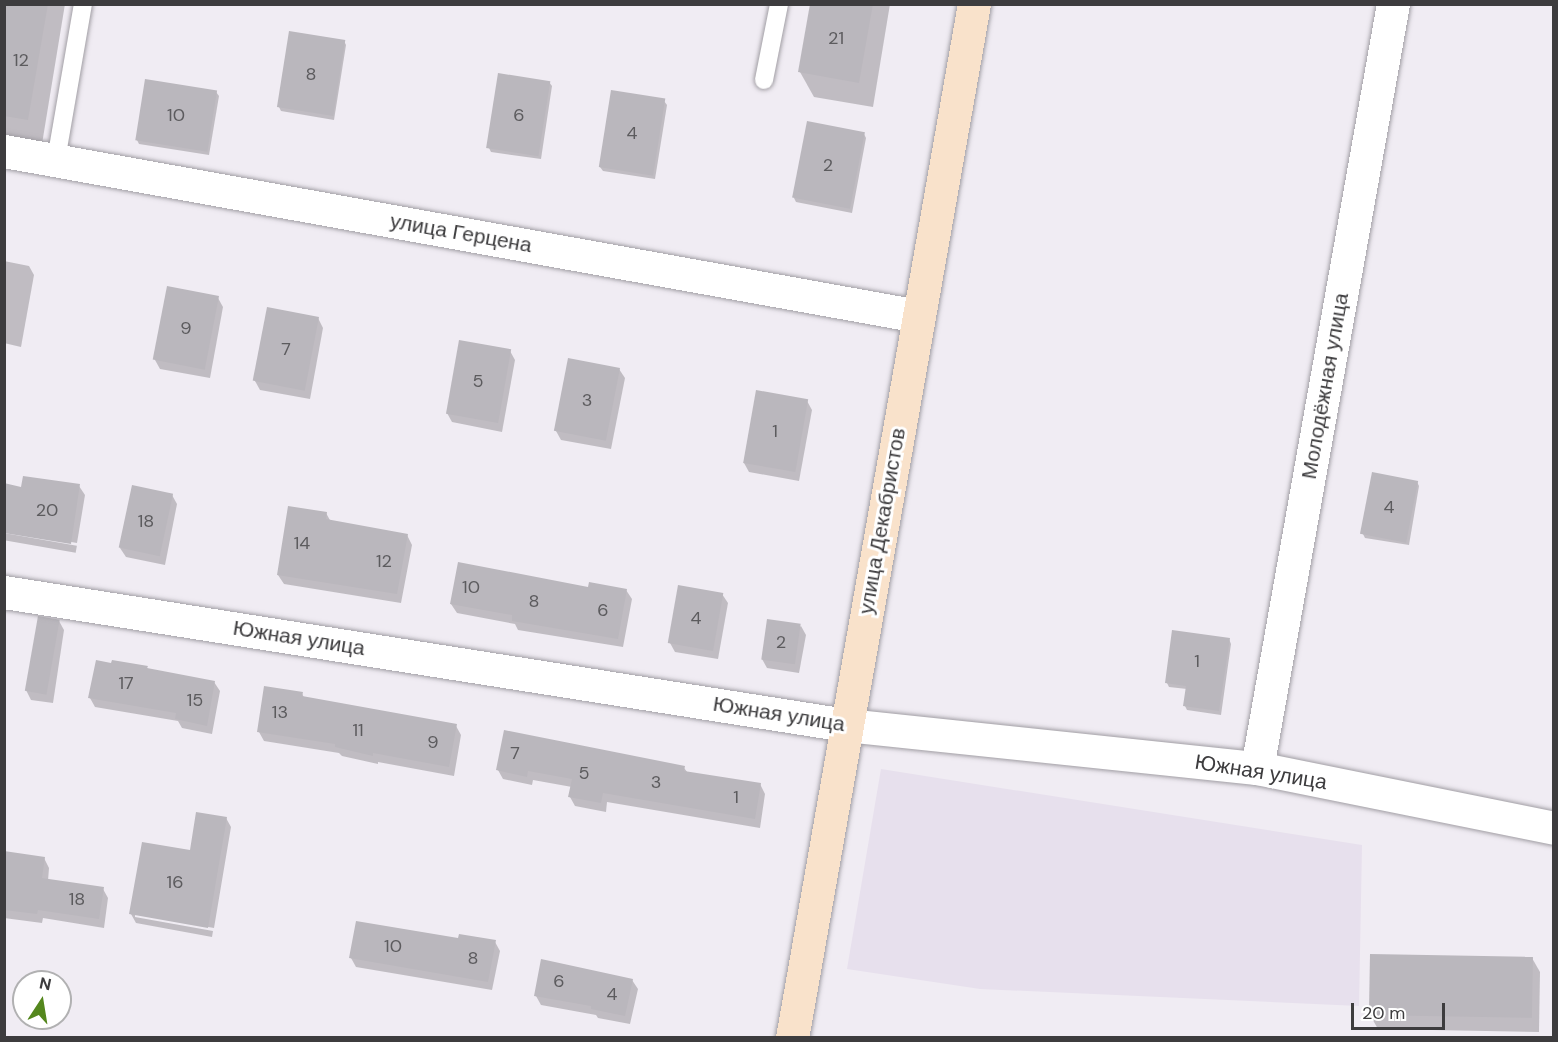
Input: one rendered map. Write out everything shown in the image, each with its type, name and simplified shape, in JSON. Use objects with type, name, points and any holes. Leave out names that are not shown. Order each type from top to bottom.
[{"type":"main road","name":"улица Декабристов","points":[[792,1038],[974,4]]},
{"type":"street","name":"Молодёжная улица","points":[[1257,768],[1393,4]]},
{"type":"street","name":"улица Герцена","points":[[4,151],[918,316]]},
{"type":"street","name":"Южная улица","points":[[4,592],[846,725],[1257,768],[1554,828]]},
{"type":"lane","points":[[56,160],[83,4]]},
{"type":"lane","points":[[764,80],[779,4]]},
{"type":"shaded area","points":[[881,769],[1362,845],[1359,1006],[980,989],[847,969]]},
{"type":"building","points":[[4,4],[48,4],[28,120],[4,116]]},
{"type":"building","points":[[810,4],[873,4],[859,83],[798,72]]},
{"type":"building","points":[[289,31],[345,40],[333,116],[277,107]]},
{"type":"building","points":[[498,73],[550,81],[538,156],[486,148]]},
{"type":"building","points":[[145,79],[217,90],[207,152],[135,140]]},
{"type":"building","points":[[611,90],[665,99],[653,176],[599,167]]},
{"type":"building","points":[[807,121],[865,132],[850,209],[792,198]]},
{"type":"building","points":[[167,286],[219,296],[205,370],[153,360]]},
{"type":"building","points":[[267,307],[319,317],[305,391],[253,381]]},
{"type":"building","points":[[459,340],[511,349],[498,423],[446,414]]},
{"type":"building","points":[[568,358],[620,368],[606,441],[554,431]]},
{"type":"building","points":[[756,390],[808,399],[795,472],[743,463]]},
{"type":"building","points":[[1372,472],[1418,481],[1406,543],[1360,534]]},
{"type":"building","points":[[23,476],[80,484],[71,544],[4,533],[4,483],[21,487]]},
{"type":"building","points":[[132,485],[173,494],[160,556],[119,548]]},
{"type":"building","points":[[288,506],[327,512],[326,519],[408,534],[397,594],[277,575]]},
{"type":"building","points":[[458,562],[588,587],[589,582],[627,589],[618,639],[512,621],[512,615],[450,604]]},
{"type":"building","points":[[678,585],[723,593],[713,651],[668,643]]},
{"type":"building","points":[[38,616],[60,620],[46,695],[25,691]]},
{"type":"building","points":[[767,619],[801,624],[795,664],[761,660]]},
{"type":"building","points":[[1172,630],[1230,638],[1219,711],[1183,706],[1186,686],[1165,683]]},
{"type":"building","points":[[96,660],[111,663],[112,660],[148,666],[147,668],[215,681],[207,726],[175,719],[176,713],[88,698]]},
{"type":"building","points":[[264,686],[303,692],[302,696],[457,724],[449,767],[373,753],[373,756],[335,747],[335,744],[257,732]]},
{"type":"building","points":[[504,730],[685,766],[684,771],[761,783],[755,819],[603,793],[601,803],[568,797],[572,779],[528,771],[527,777],[496,770]]},
{"type":"building","points":[[196,812],[227,817],[208,928],[129,914],[142,842],[190,850]]},
{"type":"building","points":[[4,851],[45,857],[42,878],[104,887],[99,919],[38,910],[37,914],[4,910]]},
{"type":"building","points":[[356,921],[458,938],[459,934],[496,940],[488,982],[349,958]]},
{"type":"building","points":[[1370,954],[1533,957],[1532,1018],[1369,1015]]},
{"type":"building","points":[[541,959],[633,979],[625,1016],[591,1009],[591,1006],[534,996]]}]
